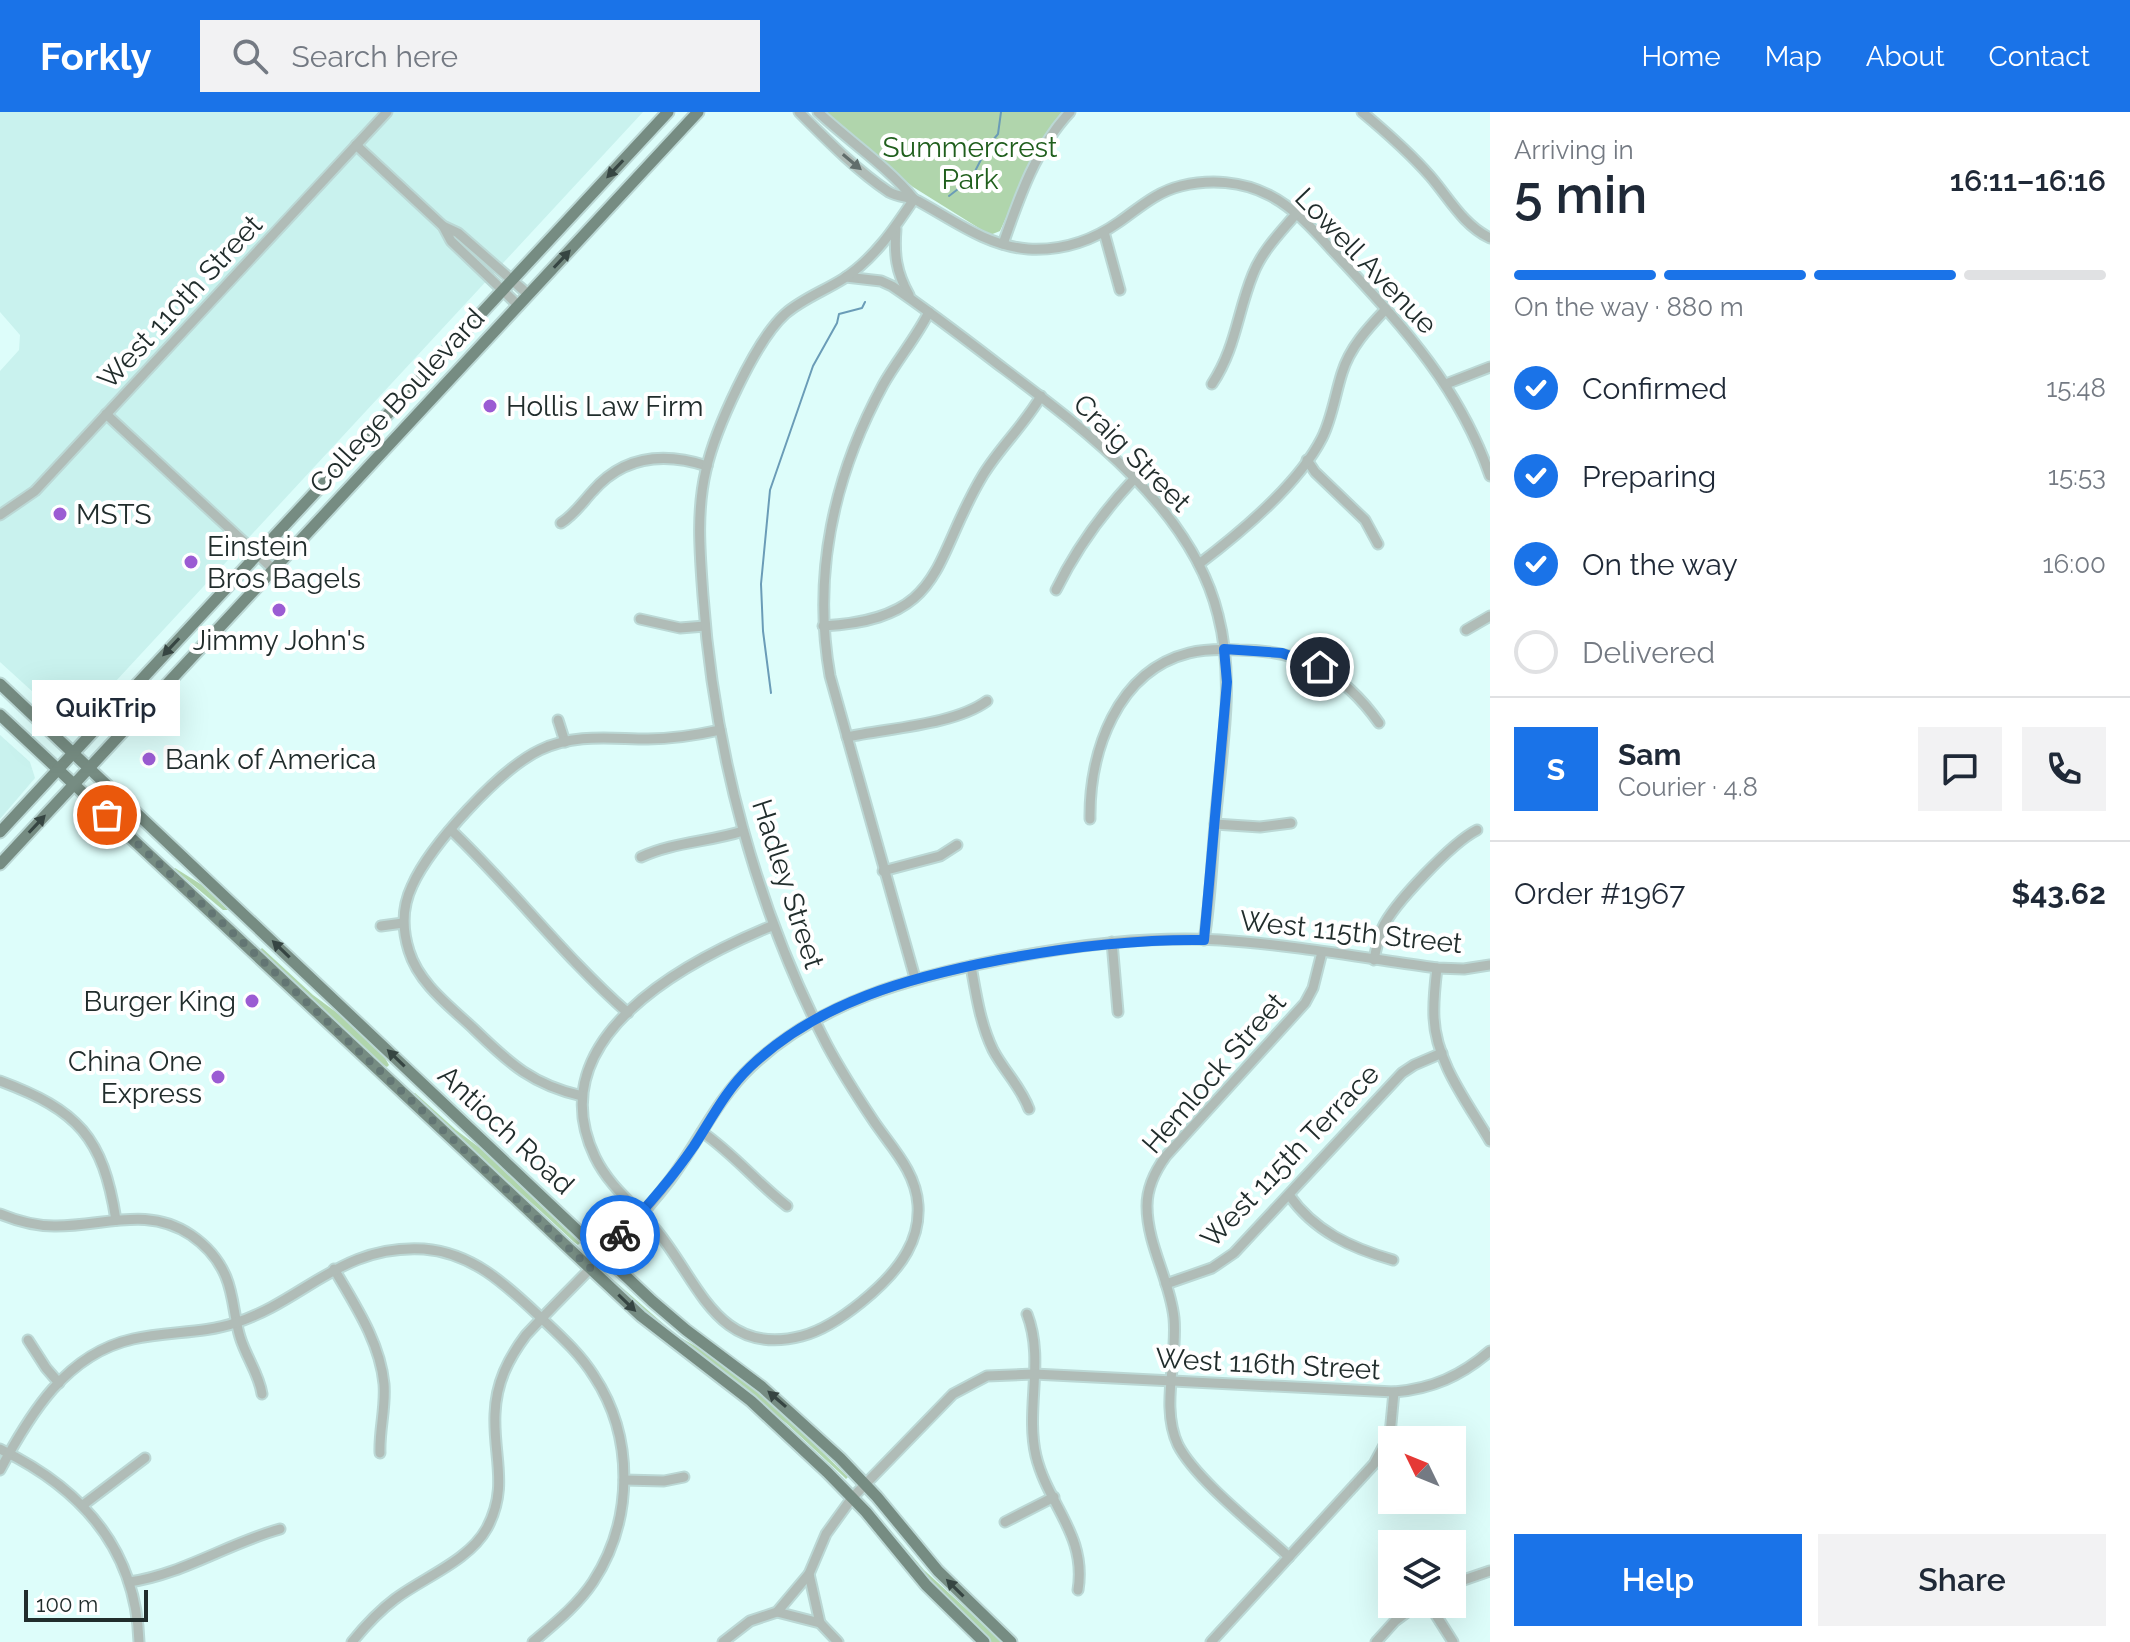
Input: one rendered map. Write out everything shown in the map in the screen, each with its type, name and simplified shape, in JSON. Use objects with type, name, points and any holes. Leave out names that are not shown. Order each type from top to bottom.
[{"type":"main road","name":"College Boulevard","points":[[0,832],[668,112]]},
{"type":"main road","name":"College Boulevard","points":[[0,864],[698,112]]},
{"type":"main road","name":"Antioch Road","points":[[0,684],[669,1317],[776,1399],[865,1484],[938,1571],[1011,1642]]},
{"type":"main road","name":"Antioch Road","points":[[0,715],[590,1268],[659,1331],[765,1414],[852,1498],[918,1577],[984,1642]]},
{"type":"street","name":"West 110th Street","points":[[0,515],[35,491],[387,112]]},
{"type":"street","name":"Lowell Avenue","points":[[799,112],[843,154],[892,194],[914,199],[975,233],[1003,244],[1031,249],[1079,243],[1104,232],[1153,197],[1199,182],[1234,183],[1253,188],[1285,204],[1425,353],[1471,428],[1490,476]]},
{"type":"street","name":"Lowell Avenue","points":[[818,112],[898,180],[914,199]]},
{"type":"street","points":[[1003,244],[1023,188],[1050,137],[1070,112]]},
{"type":"street","points":[[1362,112],[1428,173],[1471,226],[1490,238]]},
{"type":"street","points":[[356,145],[443,226],[458,233],[529,295]]},
{"type":"street","name":"Hadley Street","points":[[640,1214],[661,1237],[711,1311],[730,1326],[753,1336],[778,1340],[805,1336],[830,1324],[863,1299],[897,1266],[907,1252],[916,1228],[917,1198],[908,1169],[848,1082],[815,1021],[774,925],[743,831],[707,655],[699,527],[707,466],[717,434],[776,324],[802,302],[846,277],[878,249],[914,199]]},
{"type":"street","points":[[1212,384],[1232,348],[1254,272],[1275,238],[1296,214]]},
{"type":"street","points":[[897,225],[896,267],[911,299]]},
{"type":"street","points":[[443,226],[451,241],[519,306]]},
{"type":"street","points":[[1104,232],[1120,290]]},
{"type":"street","name":"Craig Street","points":[[846,277],[881,281],[911,299],[1041,396],[1134,479],[1178,528],[1199,564],[1219,615],[1227,682],[1204,940]]},
{"type":"street","points":[[1199,564],[1246,527],[1307,460],[1328,423],[1349,354],[1386,309]]},
{"type":"street","points":[[915,978],[830,676],[823,626],[823,587],[834,508],[846,467],[885,381],[929,312]]},
{"type":"street","points":[[1446,384],[1490,367]]},
{"type":"street","points":[[823,626],[878,619],[907,604],[920,593],[939,568],[970,497],[985,472],[1041,396]]},
{"type":"street","points":[[106,414],[273,569]]},
{"type":"street","points":[[561,523],[605,479],[635,462],[666,457],[707,466]]},
{"type":"street","points":[[1307,460],[1315,472],[1365,520],[1378,544]]},
{"type":"street","points":[[1056,590],[1078,549],[1134,479]]},
{"type":"street","points":[[1466,630],[1490,616]]},
{"type":"street","points":[[640,619],[680,628],[705,626]]},
{"type":"street","points":[[1090,819],[1091,786],[1110,721],[1130,689],[1151,671],[1174,658],[1224,649],[1282,653],[1320,667],[1352,690],[1379,723]]},
{"type":"street","points":[[847,737],[951,719],[987,701]]},
{"type":"street","points":[[558,720],[565,742]]},
{"type":"street","points":[[582,1096],[535,1081],[479,1034],[422,976],[409,951],[403,923],[412,886],[420,870],[451,830],[514,767],[543,749],[594,737],[677,738],[720,730]]},
{"type":"street","points":[[1215,824],[1260,827],[1291,823]]},
{"type":"street","points":[[451,830],[514,892],[577,967],[628,1013]]},
{"type":"street","points":[[1374,960],[1382,930],[1395,909],[1458,842],[1477,830]]},
{"type":"street","points":[[641,857],[665,847],[743,831]]},
{"type":"street","points":[[883,871],[940,856],[957,845]]},
{"type":"street","points":[[381,926],[403,923]]},
{"type":"street","points":[[640,1214],[607,1179],[596,1160],[584,1124],[582,1096],[589,1066],[597,1050],[628,1013],[652,991],[728,945],[774,925]]},
{"type":"street","name":"West 115th Street","points":[[352,1642],[394,1600],[467,1551],[487,1527],[498,1498],[500,1482],[494,1411],[500,1382],[514,1351],[670,1179],[728,1092],[752,1066],[815,1021],[856,1000],[915,978],[1112,942],[1204,940],[1437,968],[1464,969],[1490,965]]},
{"type":"street","points":[[1112,942],[1118,1012]]},
{"type":"street","name":"Hemlock Street","points":[[1289,1557],[1186,1459],[1173,1430],[1174,1320],[1148,1220],[1147,1205],[1153,1176],[1166,1156],[1298,1013],[1313,988],[1322,952]]},
{"type":"street","points":[[971,966],[986,1033],[1029,1109]]},
{"type":"street","points":[[1437,968],[1434,1019],[1442,1053],[1490,1141]]},
{"type":"street","name":"West 115th Terrace","points":[[1166,1284],[1221,1263],[1234,1253],[1402,1073],[1442,1053]]},
{"type":"street","points":[[0,1081],[48,1101],[81,1129],[106,1172],[116,1220]]},
{"type":"street","points":[[702,1132],[730,1152],[787,1206]]},
{"type":"street","points":[[1289,1195],[1300,1211],[1342,1242],[1393,1260]]},
{"type":"street","points":[[0,1214],[52,1226],[143,1218],[160,1220],[198,1240],[211,1252],[227,1279],[237,1323],[262,1394]]},
{"type":"street","points":[[0,1470],[4,1452],[59,1383],[78,1364],[113,1345],[133,1339],[203,1331],[237,1323],[265,1311],[334,1269],[384,1252],[407,1249],[444,1252],[481,1267],[507,1285],[580,1357],[606,1398],[621,1442],[624,1480],[620,1517],[605,1560],[579,1600],[533,1642]]},
{"type":"street","points":[[334,1269],[373,1340],[382,1369],[384,1405],[380,1453]]},
{"type":"street","points":[[1027,1314],[1035,1352],[1033,1439],[1042,1474],[1070,1529],[1079,1555],[1078,1590]]},
{"type":"street","points":[[28,1340],[59,1383]]},
{"type":"street","name":"West 116th Street","points":[[723,1642],[750,1621],[777,1612],[809,1574],[819,1545],[852,1498],[940,1405],[965,1385],[994,1375],[1034,1374],[1394,1392],[1416,1390],[1448,1380],[1472,1367],[1490,1351]]},
{"type":"street","points":[[1211,1642],[1374,1464],[1390,1434],[1394,1392]]},
{"type":"street","points":[[4,1452],[42,1471],[83,1505],[110,1540],[129,1582],[138,1618],[139,1642]]},
{"type":"street","points":[[83,1505],[145,1458]]},
{"type":"street","points":[[624,1480],[664,1481],[684,1477]]},
{"type":"street","points":[[1005,1522],[1054,1497]]},
{"type":"street","points":[[129,1582],[182,1566],[254,1536],[280,1529]]},
{"type":"street","points":[[1466,1579],[1490,1571]]},
{"type":"street","points":[[809,1574],[820,1623],[838,1642]]},
{"type":"street","points":[[777,1612],[820,1623]]},
{"type":"street","points":[[1376,1642],[1399,1618]]},
{"type":"street","points":[[1438,1618],[1453,1642]]},
{"type":"shaded area","points":[[0,112],[643,112],[78,722],[68,724],[0,662],[0,371],[19,350],[20,335],[0,312]]},
{"type":"shaded area","points":[[0,735],[30,762],[35,778],[0,819]]},
{"type":"green space","name":"Summercrest Park","points":[[823,112],[1062,112],[1038,146],[1000,231],[990,235],[913,187]]},
{"type":"green space","points":[[175,868],[202,885],[228,910],[223,910]]},
{"type":"green space","points":[[262,948],[313,995],[340,1015],[389,1065],[387,1067],[378,1062],[268,958],[260,950]]},
{"type":"green space","points":[[415,1093],[480,1148],[580,1243],[574,1242],[458,1137],[419,1101]]},
{"type":"green space","points":[[610,1277],[676,1335],[711,1355],[771,1402],[848,1477],[846,1479],[786,1423],[657,1325]]},
{"type":"green space","points":[[874,1511],[924,1570],[1002,1642],[990,1642],[926,1580],[872,1513]]},
{"type":"waterway","points":[[949,196],[971,179],[988,146],[998,134],[1001,112]]},
{"type":"waterway","points":[[771,693],[761,584],[770,490],[813,366],[839,314],[862,308],[865,302]]},
{"type":"way so far","points":[[107,815],[590,1268],[620,1235]]},
{"type":"place","name":"Hollis Law Firm","points":[[490,406]]},
{"type":"place","name":"MSTS","points":[[60,514]]},
{"type":"place","name":"Einstein Bros Bagels","points":[[191,562]]},
{"type":"place","name":"Jimmy John's","points":[[279,610]]},
{"type":"place","name":"Bank of America","points":[[149,759]]},
{"type":"place","name":"QuikTrip","points":[[107,815]]},
{"type":"place","name":"Burger King","points":[[252,1001]]},
{"type":"place","name":"China One Express","points":[[218,1077]]},
{"type":"route","points":[[620,1235],[658,1195],[734,1084],[767,1053],[827,1014],[915,978],[1042,952],[1112,942],[1204,940],[1227,682],[1224,649],[1282,653],[1320,667]]}]
